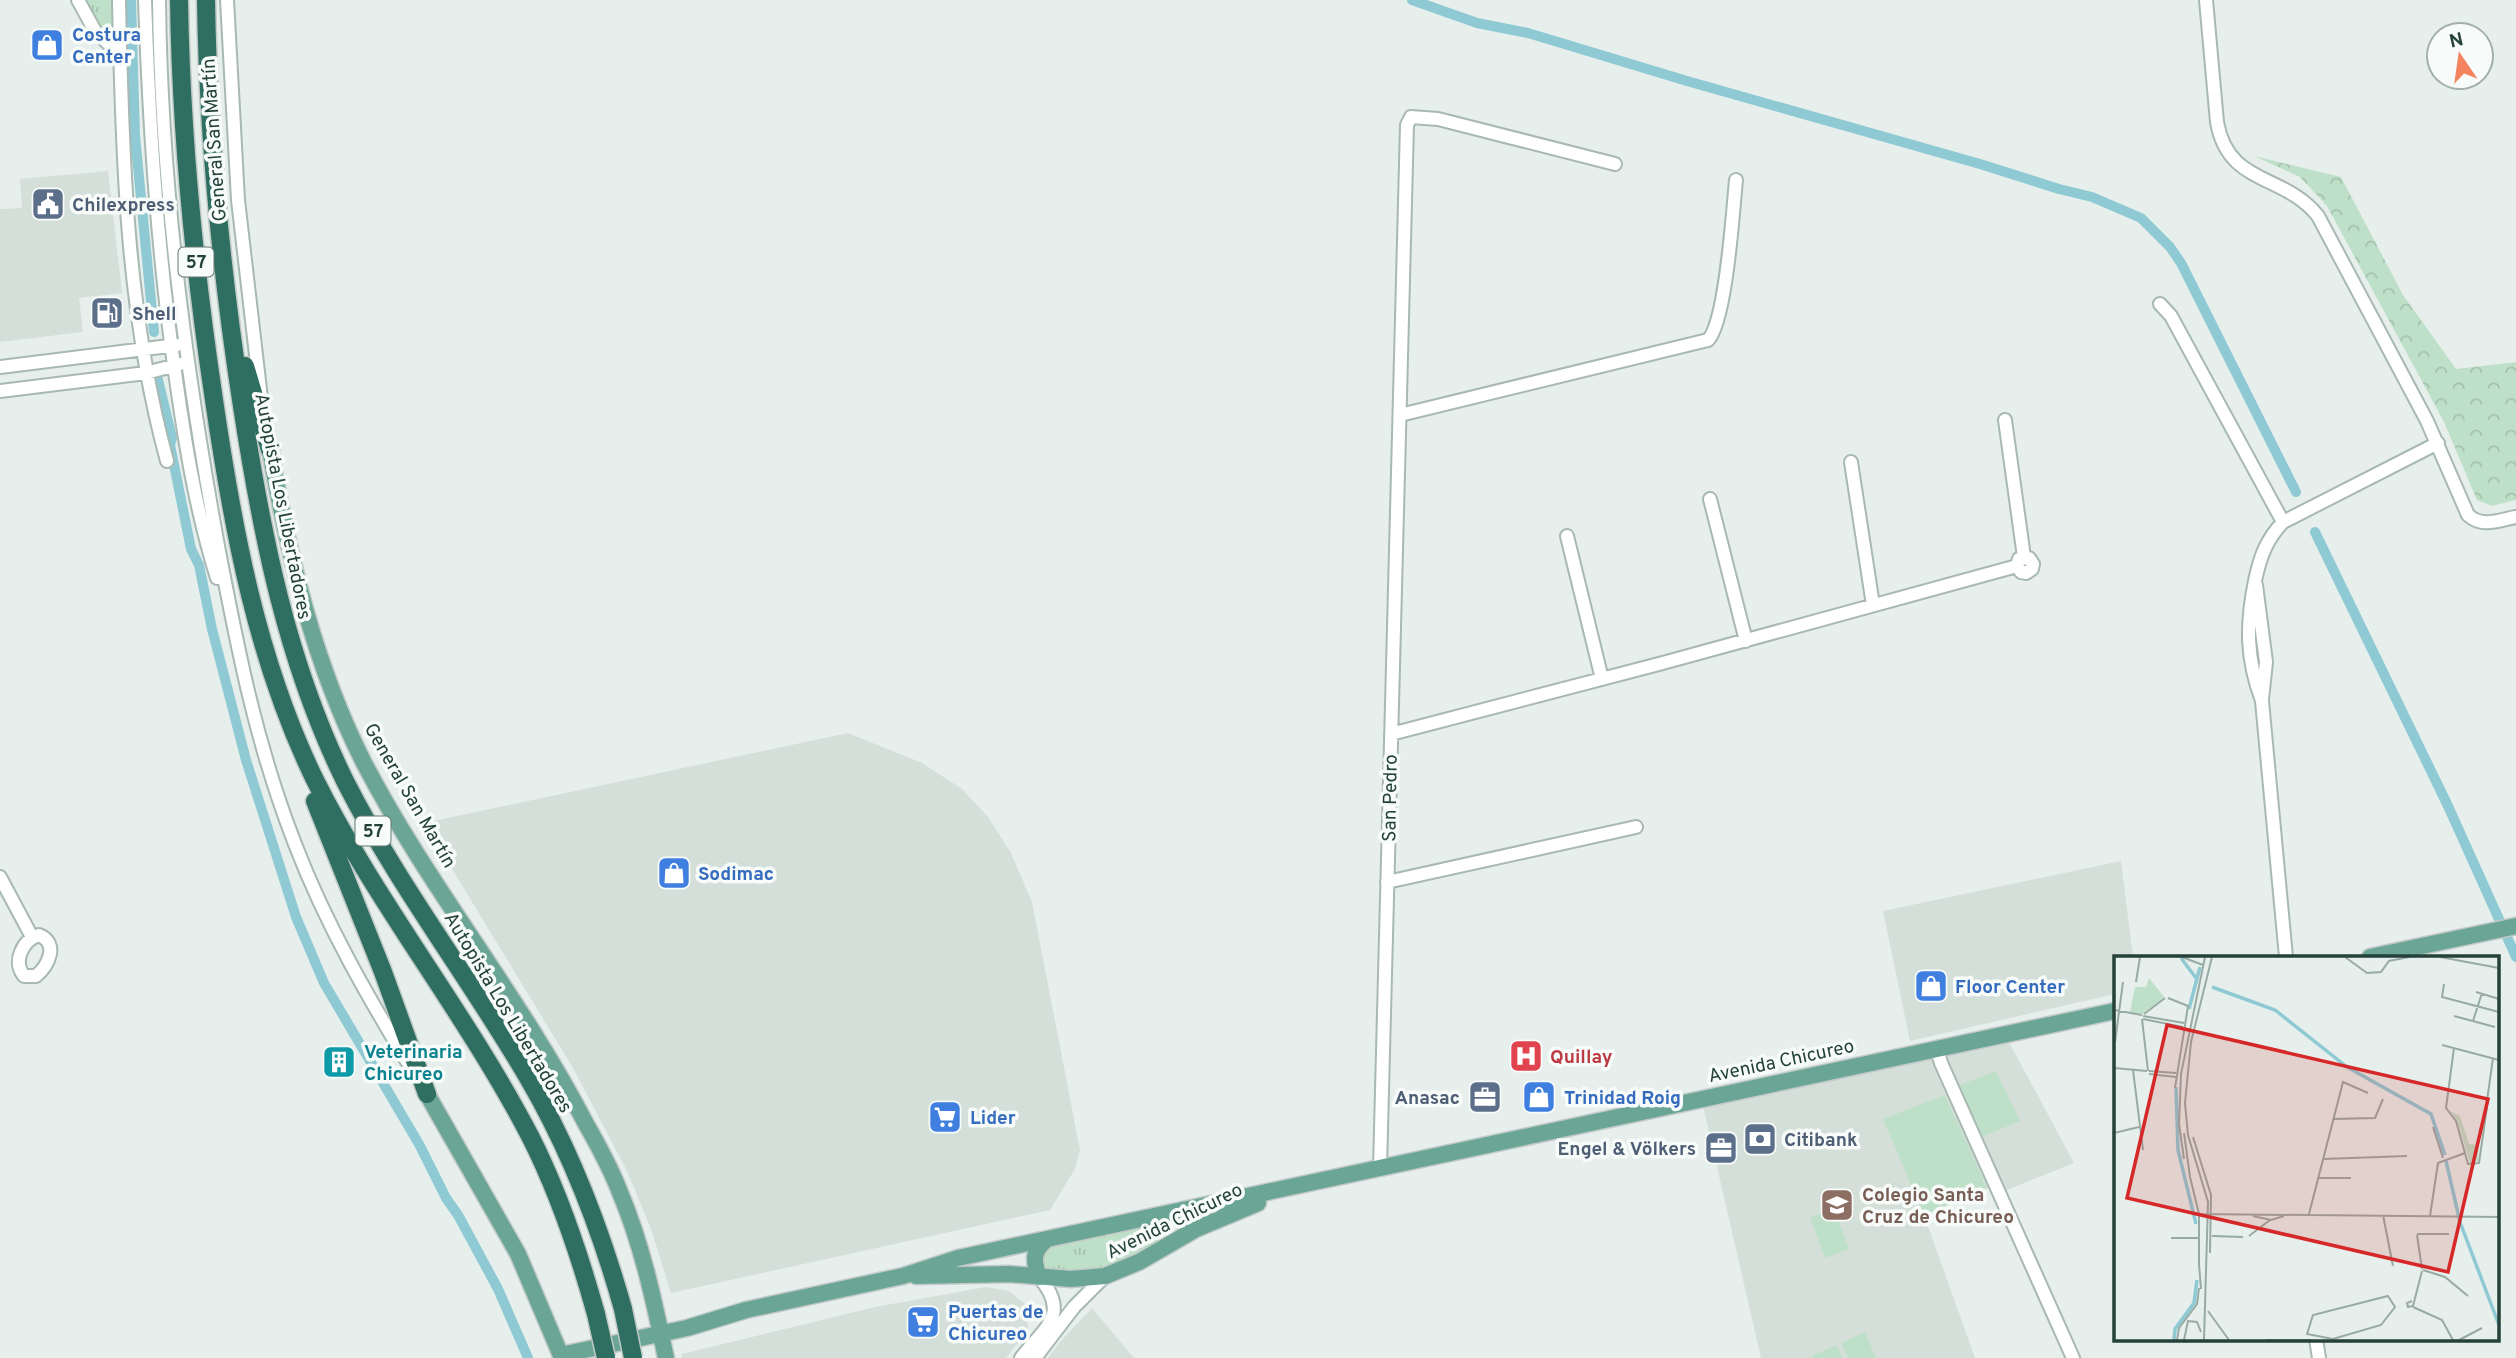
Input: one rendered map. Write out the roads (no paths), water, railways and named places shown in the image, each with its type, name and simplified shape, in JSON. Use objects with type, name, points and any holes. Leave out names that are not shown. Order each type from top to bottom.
[{"type":"highway","name":"57","points":[[179,0],[182,101],[191,214],[217,418],[249,592],[268,661],[292,728],[345,835],[497,1078],[530,1137],[564,1213],[596,1314],[606,1358]]},
{"type":"highway","name":"Autopista Los Libertadores","points":[[206,0],[216,198],[229,312],[245,425],[268,555],[292,650],[315,715],[346,782],[375,835],[502,1034],[544,1106],[573,1164],[596,1221],[623,1309],[634,1358]]},
{"type":"highway","points":[[229,312],[270,450]]},
{"type":"highway","points":[[292,728],[307,780],[383,972],[427,1094]]},
{"type":"main road","name":"General San Martín","points":[[270,450],[300,596],[321,663],[343,717],[397,821],[539,1042],[603,1156],[619,1189],[636,1236],[666,1358]]},
{"type":"main road","points":[[2375,956],[2508,928]]},
{"type":"main road","name":"Avenida Chicureo","points":[[561,1356],[697,1325],[746,1310],[903,1276],[935,1264],[1046,1239],[2114,1011]]},
{"type":"main road","points":[[427,1094],[512,1243],[561,1356]]},
{"type":"main road","name":"Avenida Chicureo","points":[[903,1276],[1009,1274],[1071,1279],[1105,1276],[1196,1230],[1292,1188]]},
{"type":"main road","points":[[1149,1219],[1157,1223],[1163,1232],[1163,1242],[1156,1251]]},
{"type":"main road","points":[[1039,1277],[1034,1265],[1034,1254],[1046,1239]]},
{"type":"street","points":[[78,0],[95,31],[120,55]]},
{"type":"street","points":[[119,0],[129,220],[146,373],[167,461]]},
{"type":"street","points":[[145,0],[153,172],[180,364],[245,684],[284,815],[309,879],[363,989],[427,1094]]},
{"type":"street","points":[[159,0],[178,345]]},
{"type":"street","name":"General San Martín","points":[[227,0],[229,83],[238,200],[255,352],[270,450]]},
{"type":"street","points":[[2206,0],[2217,122],[2223,145],[2244,170],[2291,192],[2318,216],[2438,443],[2468,516],[2484,523],[2516,517]]},
{"type":"street","name":"San Pedro","points":[[1380,1168],[1408,120],[1416,117],[1438,119],[1615,164]]},
{"type":"street","points":[[1400,421],[1708,340],[1713,335],[1720,309],[1736,180]]},
{"type":"street","points":[[2161,303],[2171,316],[2283,522]]},
{"type":"street","points":[[0,367],[178,345]]},
{"type":"street","points":[[0,391],[146,373],[180,364]]},
{"type":"street","points":[[1391,734],[1874,605],[2020,562],[2005,419]]},
{"type":"street","points":[[2286,956],[2262,701],[2266,662],[2255,581],[2259,562],[2265,545],[2283,522],[2438,443]]},
{"type":"street","points":[[1851,462],[1874,605]]},
{"type":"street","points":[[1710,499],[1746,640]]},
{"type":"street","points":[[1567,536],[1602,679]]},
{"type":"street","points":[[1387,882],[1636,827]]},
{"type":"street","points":[[0,877],[32,937]]},
{"type":"street","points":[[1937,1049],[2073,1358]]},
{"type":"street","points":[[1035,1358],[1074,1307],[1105,1276]]},
{"type":"street","points":[[1021,1358],[1054,1315],[1055,1299],[1039,1277]]},
{"type":"street","points":[[2316,1340],[2319,1358]]},
{"type":"waterway","points":[[131,0],[135,136],[154,332]]},
{"type":"waterway","points":[[1412,0],[1477,23],[1528,33],[2092,197],[2141,218],[2170,247],[2181,263],[2296,492]]},
{"type":"waterway","points":[[158,380],[172,438],[170,445],[191,549],[199,565],[212,629],[246,760],[296,917],[324,983],[458,1215],[498,1289],[528,1358]]},
{"type":"waterway","points":[[2315,532],[2448,806],[2516,957]]},
{"type":"place","name":"Costura Center","points":[[47,45]]},
{"type":"place","name":"Chilexpress","points":[[48,204]]},
{"type":"place","name":"Shell","points":[[107,313]]},
{"type":"place","name":"Sodimac","points":[[674,873]]},
{"type":"place","name":"Floor Center","points":[[1931,986]]},
{"type":"place","name":"Quillay","points":[[1526,1056]]},
{"type":"place","name":"Veterinaria Chicureo","points":[[339,1062]]},
{"type":"place","name":"Anasac","points":[[1485,1097]]},
{"type":"place","name":"Trinidad Roig","points":[[1539,1097]]},
{"type":"place","name":"Lider","points":[[945,1117]]},
{"type":"place","name":"Citibank","points":[[1760,1139]]},
{"type":"place","name":"Engel & Völkers","points":[[1721,1148]]},
{"type":"place","name":"Colegio Santa Cruz de Chicureo","points":[[1837,1205]]},
{"type":"place","name":"Puertas de Chicureo","points":[[923,1322]]}]
